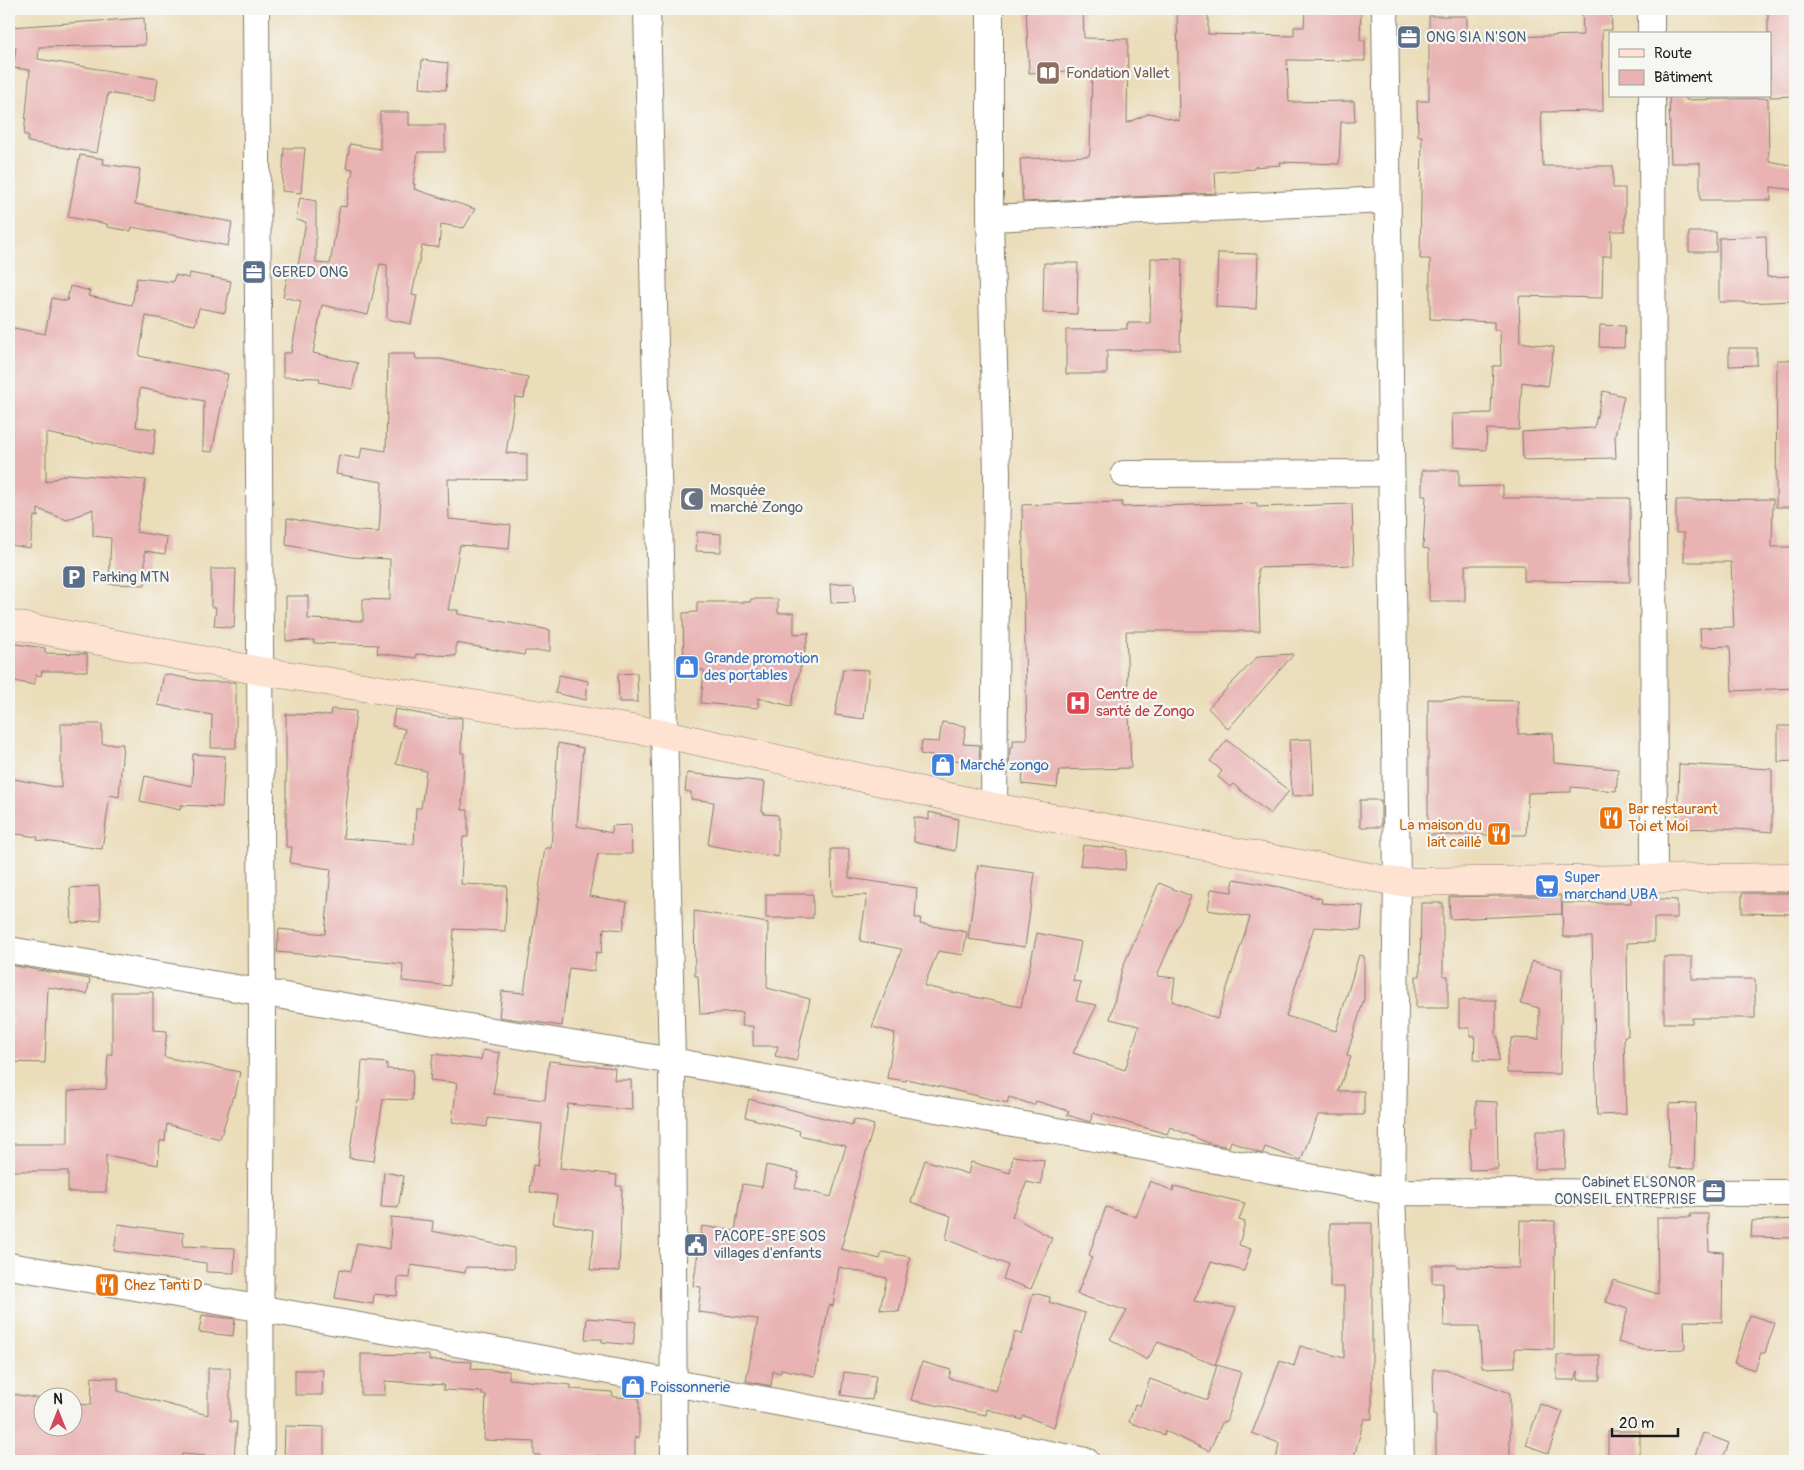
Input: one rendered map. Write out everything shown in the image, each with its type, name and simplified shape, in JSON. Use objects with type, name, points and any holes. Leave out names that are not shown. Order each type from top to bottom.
[{"type":"street","points":[[256,9],[261,671],[262,994],[259,1307],[261,1461]]},
{"type":"street","points":[[647,9],[672,1062],[674,1461]]},
{"type":"street","points":[[990,9],[990,218],[997,473],[994,807]]},
{"type":"street","points":[[1385,9],[1396,882],[1392,1192],[1400,1461]]},
{"type":"street","points":[[1651,9],[1651,32]]},
{"type":"street","points":[[1652,98],[1654,879]]},
{"type":"street","points":[[990,218],[1386,200]]},
{"type":"street","points":[[1124,474],[1391,473]]},
{"type":"street","points":[[9,624],[261,671],[665,734],[994,807],[1396,882],[1795,877]]},
{"type":"street","points":[[9,950],[672,1062],[1392,1192],[1795,1193]]},
{"type":"street","points":[[9,1266],[259,1307],[675,1382],[1086,1461]]},
{"type":"building","points":[[1026,9],[1083,9],[1084,38],[1128,39],[1127,123],[1150,113],[1179,121],[1177,9],[1208,9],[1208,34],[1294,36],[1294,27],[1304,27],[1305,9],[1361,9],[1360,40],[1365,40],[1365,61],[1287,60],[1289,102],[1354,101],[1355,122],[1341,122],[1339,164],[1280,162],[1281,165],[1215,172],[1216,193],[1023,202],[1020,159],[1089,156],[1092,70],[1029,73]]},
{"type":"building","points":[[1611,9],[1612,30],[1602,30],[1603,111],[1541,112],[1543,166],[1613,166],[1613,188],[1625,188],[1625,231],[1611,231],[1611,256],[1603,256],[1602,298],[1519,296],[1520,342],[1554,347],[1548,386],[1522,382],[1519,430],[1487,429],[1486,450],[1453,448],[1452,414],[1491,413],[1493,366],[1501,366],[1500,330],[1494,330],[1494,322],[1430,319],[1430,259],[1420,259],[1422,136],[1418,136],[1417,101],[1429,101],[1429,16],[1467,16],[1467,41],[1507,39],[1507,37],[1583,35],[1582,10]]},
{"type":"building","points":[[1768,9],[1795,9],[1795,96],[1772,97],[1772,32],[1768,32]]},
{"type":"building","points":[[144,18],[145,45],[39,47],[38,59],[158,79],[155,101],[108,93],[97,153],[28,142],[28,135],[24,135],[30,70],[13,68],[16,48],[9,47],[9,27]]},
{"type":"building","points":[[422,60],[448,63],[446,90],[420,88]]},
{"type":"building","points":[[1669,98],[1686,98],[1686,100],[1768,98],[1769,161],[1795,166],[1795,190],[1771,187],[1771,200],[1700,200],[1700,163],[1671,163]]},
{"type":"building","points":[[380,112],[409,112],[409,125],[445,125],[445,152],[418,152],[413,184],[415,184],[414,189],[475,209],[464,228],[441,224],[439,247],[422,246],[412,295],[417,296],[411,324],[387,319],[387,265],[380,264],[368,315],[322,305],[313,353],[358,363],[352,389],[319,382],[320,378],[283,377],[283,353],[291,353],[301,301],[283,297],[289,269],[297,270],[306,222],[296,220],[300,198],[316,201],[316,263],[330,264],[340,206],[346,207],[353,169],[346,168],[350,144],[380,149]]},
{"type":"building","points":[[284,148],[305,148],[301,193],[282,191]]},
{"type":"building","points":[[80,155],[104,159],[103,164],[140,169],[135,204],[232,222],[228,246],[132,227],[131,231],[107,227],[107,224],[68,217]]},
{"type":"building","points":[[1689,232],[1716,232],[1716,252],[1689,252]]},
{"type":"building","points":[[1766,236],[1767,277],[1795,276],[1795,301],[1719,302],[1719,238]]},
{"type":"building","points":[[1218,253],[1258,254],[1256,309],[1216,307]]},
{"type":"building","points":[[1151,258],[1182,259],[1180,350],[1107,350],[1107,374],[1066,374],[1066,330],[1127,329],[1127,323],[1150,323]]},
{"type":"building","points":[[1044,263],[1078,263],[1077,314],[1043,313]]},
{"type":"building","points":[[190,273],[231,281],[225,313],[199,308],[195,325],[146,316],[139,356],[228,374],[212,452],[203,451],[204,401],[140,388],[136,427],[156,429],[153,454],[46,433],[46,482],[68,474],[146,480],[136,532],[167,537],[165,554],[145,551],[145,585],[109,584],[111,538],[93,536],[93,509],[67,520],[38,509],[38,517],[34,516],[30,548],[9,545],[9,327],[45,334],[52,298],[67,301],[70,286],[90,291],[88,296],[132,305],[137,278],[173,282],[175,275],[189,278]]},
{"type":"building","points":[[1600,325],[1625,326],[1624,348],[1599,347]]},
{"type":"building","points":[[1729,348],[1757,348],[1757,365],[1729,366]]},
{"type":"building","points":[[388,354],[415,354],[416,359],[440,359],[528,377],[524,398],[515,397],[506,453],[527,454],[527,480],[448,479],[449,519],[511,525],[509,549],[460,545],[448,610],[458,610],[458,614],[550,630],[550,651],[525,651],[524,655],[456,643],[456,656],[416,654],[416,658],[377,653],[378,645],[313,643],[314,640],[286,641],[286,596],[308,596],[308,619],[363,621],[363,599],[390,600],[390,559],[351,557],[286,545],[287,518],[357,531],[379,532],[382,482],[336,474],[339,455],[360,459],[362,447],[386,451]]},
{"type":"building","points":[[1777,360],[1795,360],[1795,507],[1776,507]]},
{"type":"building","points":[[1603,391],[1624,396],[1615,436],[1616,458],[1523,460],[1522,432],[1594,428]]},
{"type":"building","points":[[1422,470],[1459,470],[1459,487],[1503,486],[1503,498],[1630,498],[1630,582],[1524,581],[1524,565],[1465,565],[1465,601],[1429,601],[1429,549],[1423,548],[1426,496],[1422,496]]},
{"type":"building","points":[[1773,499],[1772,547],[1795,547],[1795,688],[1732,691],[1730,646],[1701,647],[1700,628],[1734,627],[1731,562],[1684,562],[1684,533],[1676,533],[1676,500]]},
{"type":"building","name":"Centre de santé de Zongo","points":[[1122,502],[1122,507],[1257,503],[1257,507],[1352,504],[1354,565],[1258,568],[1260,631],[1126,631],[1131,768],[1059,770],[1057,788],[1022,784],[1023,772],[1013,772],[1013,766],[1009,766],[1010,747],[1013,747],[1013,740],[1027,740],[1022,505]]},
{"type":"building","points":[[697,532],[721,534],[721,552],[696,551]]},
{"type":"building","points":[[211,569],[236,569],[234,628],[214,626],[216,607],[211,607]]},
{"type":"building","points":[[854,583],[855,602],[831,603],[830,584]]},
{"type":"building","points":[[751,599],[778,599],[778,613],[794,613],[794,634],[809,633],[791,706],[758,698],[758,708],[701,703],[704,670],[684,670],[683,613],[697,612],[697,602],[750,602]]},
{"type":"building","points":[[9,643],[45,648],[45,653],[87,654],[87,671],[42,671],[41,676],[36,675],[34,685],[9,680]]},
{"type":"building","points":[[1294,654],[1228,729],[1208,708],[1258,656]]},
{"type":"building","points":[[843,669],[869,670],[864,719],[835,715]]},
{"type":"building","points":[[637,673],[638,702],[619,702],[618,674]]},
{"type":"building","points":[[164,674],[207,682],[236,682],[236,748],[211,748],[212,715],[158,705]]},
{"type":"building","points":[[559,675],[588,681],[586,700],[555,693]]},
{"type":"building","points":[[1428,699],[1518,701],[1518,734],[1553,733],[1554,763],[1618,769],[1616,791],[1571,787],[1571,792],[1528,793],[1526,835],[1428,835]]},
{"type":"building","points":[[331,709],[356,711],[343,838],[414,844],[416,808],[421,808],[426,771],[396,764],[405,729],[392,726],[395,709],[437,717],[462,718],[461,753],[464,753],[462,810],[468,810],[468,837],[463,837],[461,884],[507,886],[505,931],[454,929],[450,986],[402,981],[403,964],[277,952],[279,929],[325,934],[331,869],[290,863],[292,847],[286,847],[286,714],[330,715]]},
{"type":"building","points":[[942,722],[966,726],[963,744],[980,745],[979,764],[920,754],[922,741],[939,742]]},
{"type":"building","points":[[61,724],[102,724],[102,744],[123,744],[119,797],[110,795],[102,849],[37,840],[38,837],[9,833],[9,778],[61,788]]},
{"type":"building","points":[[1778,726],[1795,726],[1795,761],[1778,762]]},
{"type":"building","points":[[1311,739],[1314,795],[1292,796],[1289,740]]},
{"type":"building","points":[[1227,740],[1289,791],[1270,814],[1233,784],[1230,787],[1218,777],[1222,771],[1210,761]]},
{"type":"building","points":[[558,743],[583,748],[577,826],[612,833],[612,826],[631,825],[632,854],[598,854],[589,896],[627,902],[623,930],[604,928],[601,953],[596,952],[594,971],[569,968],[562,1026],[499,1017],[502,991],[524,993],[545,848],[551,848]]},
{"type":"building","points":[[193,754],[225,756],[222,807],[181,805],[180,810],[140,801],[145,776],[192,786]]},
{"type":"building","points":[[1679,764],[1772,769],[1772,832],[1724,828],[1677,829]]},
{"type":"building","points":[[687,773],[765,782],[762,811],[764,811],[764,814],[778,815],[778,857],[708,845],[714,802],[691,799],[691,792],[685,791]]},
{"type":"building","points":[[1360,800],[1381,800],[1381,827],[1360,827]]},
{"type":"building","points":[[929,812],[958,819],[955,851],[914,842],[914,817],[929,820]]},
{"type":"building","points":[[1083,845],[1127,850],[1125,870],[1080,865]]},
{"type":"building","points":[[831,849],[849,849],[849,878],[917,888],[915,918],[921,918],[920,924],[967,932],[963,955],[938,951],[924,986],[1021,1007],[1037,933],[1081,942],[1073,981],[1081,982],[1076,1001],[1097,1005],[1073,1053],[1125,1070],[1139,1026],[1110,1019],[1122,969],[1159,883],[1191,896],[1157,976],[1175,978],[1172,1001],[1217,1019],[1250,917],[1208,910],[1211,889],[1232,892],[1234,879],[1285,888],[1322,899],[1321,903],[1363,906],[1361,930],[1314,927],[1286,1016],[1336,1031],[1359,955],[1364,956],[1364,999],[1347,1055],[1351,1057],[1338,1091],[1364,1091],[1364,1115],[1318,1115],[1301,1160],[1265,1147],[1263,1153],[1259,1153],[1231,1141],[1229,1147],[1211,1144],[1170,1127],[1167,1134],[1093,1113],[1090,1122],[1067,1115],[1069,1111],[1036,1101],[1034,1105],[1009,1097],[1007,1103],[907,1079],[906,1081],[887,1078],[895,1033],[872,1027],[902,949],[860,941],[867,895],[832,896]]},
{"type":"building","points":[[978,865],[1035,873],[1025,947],[968,939]]},
{"type":"building","points":[[99,886],[101,920],[72,923],[70,888]]},
{"type":"building","points":[[1742,893],[1795,893],[1795,914],[1742,913]]},
{"type":"building","points":[[766,894],[813,894],[813,918],[766,918]]},
{"type":"building","points":[[1561,896],[1562,914],[1450,919],[1449,897]]},
{"type":"building","points":[[1631,897],[1677,900],[1677,918],[1654,918],[1654,942],[1627,943],[1628,1036],[1624,1036],[1626,1114],[1597,1115],[1592,937],[1563,937],[1562,903],[1631,903]]},
{"type":"building","points":[[1421,903],[1443,903],[1443,976],[1448,976],[1448,1008],[1416,1008],[1416,976],[1420,976]]},
{"type":"building","points":[[694,911],[768,923],[767,988],[810,999],[796,1061],[775,1056],[778,1046],[753,1046],[753,1026],[742,1026],[743,1012],[700,1014],[698,976],[695,976]]},
{"type":"building","points":[[1664,957],[1692,957],[1692,979],[1755,979],[1755,1018],[1692,1018],[1692,1023],[1664,1023]]},
{"type":"building","points":[[1532,961],[1562,969],[1560,1074],[1507,1073],[1507,1055],[1512,1038],[1539,1039],[1539,1008],[1521,1003]]},
{"type":"building","points":[[9,965],[90,979],[87,994],[48,987],[45,1063],[11,1062],[13,1016],[9,1016]]},
{"type":"building","points":[[112,992],[153,992],[153,1030],[167,1031],[164,1057],[240,1072],[235,1097],[233,1096],[220,1139],[167,1124],[165,1141],[160,1141],[158,1165],[106,1155],[106,1192],[68,1192],[68,1171],[9,1171],[9,1144],[68,1144],[68,1091],[106,1089],[108,1054],[112,1054]]},
{"type":"building","points":[[1459,1000],[1496,1000],[1496,1037],[1498,1037],[1499,1061],[1474,1060],[1475,1036],[1470,1036],[1470,1028],[1459,1028]]},
{"type":"building","points":[[483,1050],[500,1053],[493,1094],[545,1100],[549,1061],[615,1068],[614,1080],[631,1080],[632,1110],[568,1104],[560,1168],[617,1175],[616,1186],[622,1186],[619,1271],[590,1270],[594,1230],[553,1223],[557,1195],[530,1192],[533,1165],[538,1166],[542,1124],[488,1118],[487,1127],[452,1122],[457,1083],[430,1080],[433,1054],[481,1060]]},
{"type":"building","points":[[362,1061],[387,1063],[387,1069],[413,1070],[412,1100],[383,1099],[374,1161],[349,1158],[357,1102],[359,1102]]},
{"type":"building","points":[[749,1099],[852,1125],[854,1119],[874,1125],[853,1197],[855,1197],[841,1249],[880,1259],[882,1252],[910,1257],[899,1312],[880,1309],[887,1278],[839,1267],[833,1306],[829,1305],[815,1376],[781,1369],[781,1373],[773,1371],[771,1386],[746,1381],[758,1319],[698,1312],[701,1287],[693,1286],[702,1226],[735,1231],[742,1184],[762,1187],[766,1165],[799,1172],[795,1188],[831,1197],[846,1146],[799,1135],[800,1131],[745,1117]]},
{"type":"building","points":[[1476,1101],[1497,1102],[1498,1169],[1469,1170],[1470,1128],[1475,1128]]},
{"type":"building","points":[[1696,1103],[1694,1169],[1670,1168],[1669,1104]]},
{"type":"building","points":[[1536,1131],[1566,1131],[1565,1169],[1535,1169]]},
{"type":"building","points":[[1013,1156],[1044,1160],[1041,1185],[1027,1182],[1012,1216],[1052,1238],[1031,1289],[1003,1279],[1008,1265],[946,1239],[951,1216],[911,1202],[925,1160],[968,1174],[971,1162],[1010,1173]]},
{"type":"building","points":[[384,1172],[404,1176],[398,1208],[381,1207]]},
{"type":"building","points":[[1150,1181],[1173,1191],[1174,1186],[1245,1203],[1239,1220],[1245,1222],[1239,1245],[1251,1249],[1244,1271],[1211,1262],[1194,1301],[1236,1308],[1215,1365],[1158,1342],[1147,1360],[1110,1339],[1127,1311],[1077,1294],[1092,1257],[1089,1255],[1106,1207],[1136,1217]]},
{"type":"building","points":[[1690,1214],[1708,1214],[1709,1251],[1723,1252],[1722,1322],[1684,1321],[1685,1349],[1644,1350],[1618,1342],[1628,1309],[1606,1302],[1613,1280],[1658,1294],[1657,1217],[1691,1217]]},
{"type":"building","points":[[391,1217],[433,1221],[432,1231],[514,1248],[514,1268],[466,1267],[465,1273],[411,1265],[410,1278],[398,1277],[397,1296],[374,1294],[373,1304],[335,1298],[340,1269],[351,1271],[357,1243],[390,1249]]},
{"type":"building","points":[[1795,1219],[1795,1238],[1751,1237],[1752,1221]]},
{"type":"building","points":[[1520,1220],[1555,1221],[1554,1349],[1515,1348],[1515,1367],[1482,1368],[1479,1326],[1444,1326],[1443,1283],[1432,1283],[1432,1265],[1519,1268]]},
{"type":"building","points":[[1330,1223],[1372,1223],[1372,1419],[1364,1419],[1353,1461],[1276,1461],[1279,1443],[1252,1433],[1280,1361],[1294,1366],[1300,1346],[1344,1358],[1344,1287],[1330,1287]]},
{"type":"building","points":[[118,1224],[184,1233],[182,1246],[235,1248],[234,1273],[206,1272],[206,1263],[114,1251]]},
{"type":"building","points":[[1033,1293],[1050,1297],[1049,1302],[1085,1313],[1054,1427],[1024,1416],[1022,1420],[987,1409],[986,1415],[911,1400],[922,1362],[951,1370],[949,1378],[996,1391],[1015,1332],[1022,1335]]},
{"type":"building","points":[[202,1315],[235,1319],[233,1336],[199,1332]]},
{"type":"building","points":[[1750,1315],[1775,1323],[1765,1353],[1761,1353],[1755,1370],[1734,1363]]},
{"type":"building","points":[[587,1318],[636,1322],[633,1345],[602,1342],[602,1339],[585,1339]]},
{"type":"building","points":[[361,1354],[429,1355],[429,1360],[472,1362],[471,1369],[509,1371],[509,1379],[571,1385],[571,1389],[612,1392],[613,1397],[639,1398],[639,1438],[635,1437],[635,1461],[600,1461],[600,1456],[560,1455],[560,1461],[540,1461],[540,1455],[534,1455],[534,1442],[484,1440],[486,1395],[482,1395],[482,1392],[443,1390],[444,1385],[385,1381],[385,1395],[361,1395]]},
{"type":"building","points":[[1557,1355],[1600,1355],[1600,1380],[1578,1380],[1578,1371],[1575,1380],[1557,1380]]},
{"type":"building","points":[[1217,1365],[1241,1372],[1226,1422],[1223,1421],[1209,1451],[1165,1431],[1164,1435],[1129,1422],[1135,1404],[1140,1406],[1150,1379],[1207,1400]]},
{"type":"building","points":[[208,1368],[230,1368],[230,1422],[237,1422],[234,1458],[182,1454],[181,1461],[9,1461],[9,1413],[12,1394],[32,1397],[32,1438],[82,1438],[82,1405],[91,1405],[92,1377],[118,1378],[118,1391],[208,1415]]},
{"type":"building","points":[[1433,1369],[1445,1369],[1510,1393],[1510,1458],[1436,1458]]},
{"type":"building","points":[[295,1370],[323,1370],[322,1395],[295,1395]]},
{"type":"building","points":[[844,1372],[876,1376],[872,1400],[841,1395]]},
{"type":"building","points":[[1540,1404],[1563,1412],[1548,1453],[1526,1445]]},
{"type":"building","points":[[285,1426],[324,1427],[324,1461],[289,1461],[289,1459],[284,1459]]},
{"type":"building","points":[[1608,1431],[1640,1431],[1640,1461],[1608,1461]]},
{"type":"building","points":[[1703,1433],[1729,1443],[1722,1461],[1693,1461]]},
{"type":"place","name":"ONG SIA N'SON","points":[[1409,37]]},
{"type":"place","name":"Fondation Vallet","points":[[1048,73]]},
{"type":"place","name":"GERED ONG","points":[[254,272]]},
{"type":"place","name":"Mosquée marché Zongo","points":[[692,499]]},
{"type":"place","name":"Parking MTN","points":[[74,577]]},
{"type":"place","name":"Grande promotion des portables","points":[[687,667]]},
{"type":"place","name":"Centre de santé de Zongo","points":[[1078,703]]},
{"type":"place","name":"Marché zongo","points":[[943,765]]},
{"type":"place","name":"Bar restaurant Toi et Moi","points":[[1611,818]]},
{"type":"place","name":"La maison du lait caillé","points":[[1499,834]]},
{"type":"place","name":"Super marchand UBA","points":[[1547,886]]},
{"type":"place","name":"Cabinet ELSONOR CONSEIL ENTREPRISE","points":[[1714,1191]]},
{"type":"place","name":"PACOPE-SPE SOS villages d'enfants","points":[[696,1245]]},
{"type":"place","name":"Chez Tanti D","points":[[107,1285]]},
{"type":"place","name":"Poissonnerie","points":[[633,1387]]}]
